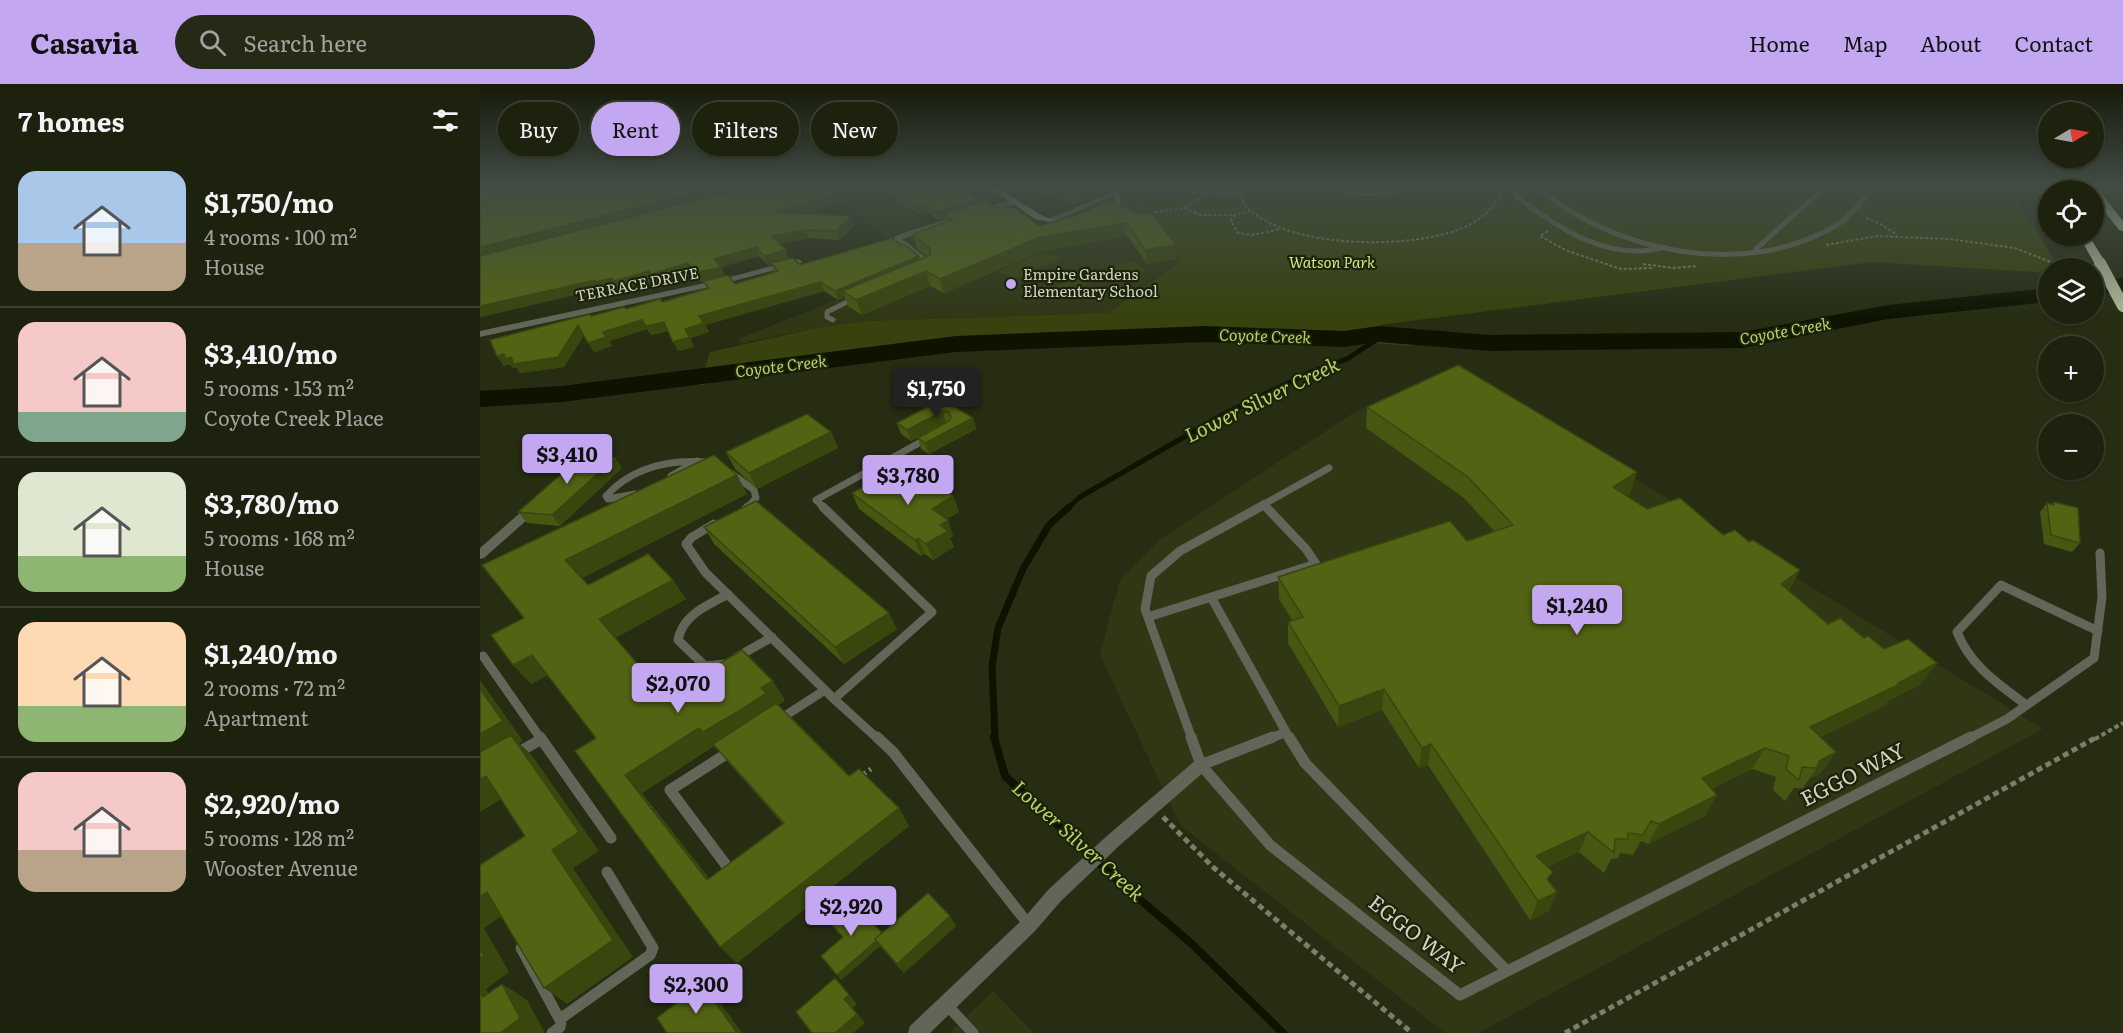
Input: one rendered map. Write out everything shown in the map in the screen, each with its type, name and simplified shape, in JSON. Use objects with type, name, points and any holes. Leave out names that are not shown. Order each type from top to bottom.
[{"type":"highway","points":[[2090,246],[2123,306]]},
{"type":"street","name":"TERRACE DRIVE","points":[[480,334],[537,319],[720,283],[798,261]]},
{"type":"street","points":[[480,555],[546,496]]},
{"type":"street","points":[[917,1033],[1029,925],[1055,895],[1114,840],[1201,765]]},
{"type":"lane","points":[[920,270],[931,266],[897,238],[922,230]]},
{"type":"lane","points":[[1568,230],[1581,237],[1631,253],[1645,255],[1665,247]]},
{"type":"lane","points":[[1610,230],[1665,247],[1706,254],[1733,255],[1792,242],[1824,230]]},
{"type":"lane","points":[[1753,252],[1777,230]]},
{"type":"lane","points":[[832,320],[827,317],[826,312],[865,294]]},
{"type":"lane","points":[[834,699],[932,612],[816,500],[939,432]]},
{"type":"lane","points":[[668,478],[697,461]]},
{"type":"lane","points":[[640,492],[631,496],[608,499],[606,496],[616,482],[635,471],[663,464],[697,461],[722,465],[754,490],[756,498],[740,512]]},
{"type":"lane","name":"EGGO WAY","points":[[1329,468],[1180,550],[1150,576],[1145,609],[1201,765],[1270,845],[1460,994],[2007,719],[2025,704],[2094,658],[2102,597],[2100,553]]},
{"type":"lane","points":[[1148,617],[1316,564],[1306,549],[1263,504]]},
{"type":"lane","points":[[724,519],[692,537],[686,544],[705,572],[834,699],[893,752],[1029,925]]},
{"type":"lane","points":[[2025,704],[1980,669],[1961,648],[1957,632],[2001,585],[2098,631]]},
{"type":"lane","points":[[728,594],[685,619],[678,629],[678,640],[705,666],[722,666],[771,637]]},
{"type":"lane","points":[[1211,597],[1305,762],[1507,971]]},
{"type":"lane","points":[[483,656],[611,838]]},
{"type":"lane","points":[[767,728],[825,690]]},
{"type":"lane","points":[[1201,765],[1286,732]]},
{"type":"lane","points":[[510,757],[540,740]]},
{"type":"lane","points":[[726,865],[670,790],[738,747]]},
{"type":"lane","points":[[560,1019],[650,955],[654,948],[607,872]]},
{"type":"lane","points":[[512,932],[560,1019],[560,1027],[552,1033]]},
{"type":"lane","points":[[947,1005],[973,1033]]},
{"type":"path","points":[[1234,230],[1237,233],[1264,235],[1279,230]]},
{"type":"path","points":[[1290,230],[1346,241],[1422,240],[1455,230]]},
{"type":"path","points":[[1891,230],[1898,235],[2009,247],[2039,258]]},
{"type":"path","points":[[1564,1033],[2123,723]]},
{"type":"path","points":[[852,782],[871,769]]},
{"type":"path","points":[[1149,812],[1412,1033]]},
{"type":"shaded area","name":"Empire Gardens Elementary School","points":[[877,230],[1157,230],[1182,261],[1108,313],[868,321],[821,327],[743,343],[738,339],[921,266]]},
{"type":"shaded area","points":[[1453,367],[2043,729],[1478,1033],[1445,1033],[1180,825],[1100,655],[1120,579],[1161,539],[1353,413]]},
{"type":"shaded area","points":[[993,991],[1034,1033],[949,1033]]},
{"type":"green space","name":"Watson Park","points":[[1156,230],[2036,230],[2038,246],[2046,246],[2053,258],[2038,258],[2038,272],[1872,262],[1379,325],[1412,346],[1335,340],[1140,338],[899,352],[775,366],[699,386],[710,352],[821,327],[868,321],[1108,313],[1181,261]]},
{"type":"green space","points":[[1045,252],[1062,259],[1014,279],[998,272]]},
{"type":"green space","points":[[1134,261],[1148,271],[1117,278],[1106,274],[1118,264]]},
{"type":"green space","points":[[1091,270],[1103,275],[1072,293],[1056,286]]},
{"type":"building","points":[[480,230],[546,230],[480,247]]},
{"type":"building","points":[[580,230],[804,230],[772,236],[786,250],[764,256],[756,247],[714,259],[721,267],[714,269],[696,272],[688,263],[651,274],[649,271],[614,281],[611,278],[596,282],[595,280],[480,306],[480,256]]},
{"type":"building","points":[[923,230],[1080,230],[1040,237],[940,279],[926,271],[856,300],[843,291],[930,255],[930,248],[913,234]]},
{"type":"building","points":[[1132,230],[1165,230],[1176,245],[1145,250]]},
{"type":"building","points":[[892,238],[919,256],[835,291],[820,282],[699,316],[704,323],[685,329],[689,337],[673,342],[664,322],[646,326],[642,320],[603,332],[606,337],[588,343],[578,325],[558,357],[514,364],[511,357],[506,359],[504,354],[497,356],[490,340],[590,314],[591,316],[624,307],[626,309],[660,299],[662,302],[709,288],[703,281],[728,275],[735,284],[778,271],[771,263],[793,258],[800,265]]},
{"type":"building","points":[[1458,365],[1637,472],[1613,487],[1647,509],[1680,498],[1723,535],[1735,530],[1749,542],[1753,540],[1800,570],[1781,584],[1828,624],[1840,618],[1864,638],[1868,636],[1884,649],[1908,639],[1937,663],[1898,683],[1900,684],[1810,727],[1836,752],[1819,761],[1817,768],[1802,767],[1799,780],[1786,769],[1789,756],[1765,748],[1702,778],[1717,795],[1659,824],[1651,821],[1643,835],[1628,833],[1628,839],[1615,839],[1614,853],[1588,832],[1536,856],[1553,872],[1547,879],[1557,892],[1538,901],[1431,744],[1422,748],[1384,689],[1339,706],[1288,622],[1303,617],[1278,577],[1450,521],[1467,541],[1513,525],[1468,477],[1367,407]]},
{"type":"building","points":[[942,399],[973,418],[925,443],[918,438],[949,421],[951,417],[949,412],[943,411],[907,430],[897,423]]},
{"type":"building","points":[[807,414],[831,432],[749,473],[726,452]]},
{"type":"building","points":[[584,454],[615,458],[552,515],[518,512]]},
{"type":"building","points":[[714,455],[737,475],[565,560],[588,585],[648,554],[673,580],[599,619],[665,696],[742,650],[773,681],[761,688],[766,693],[739,711],[703,732],[699,728],[625,775],[707,880],[784,823],[713,744],[776,703],[849,776],[859,769],[899,808],[720,947],[575,751],[596,738],[532,655],[513,665],[491,635],[524,618],[482,565]]},
{"type":"building","points":[[885,475],[902,487],[924,476],[953,496],[932,509],[948,520],[940,525],[948,531],[926,544],[918,538],[915,540],[852,493]]},
{"type":"building","points":[[756,501],[889,613],[835,647],[704,527]]},
{"type":"building","points":[[2054,502],[2078,508],[2080,543],[2051,535],[2047,503],[2054,505]]},
{"type":"building","points":[[480,689],[503,721],[480,734]]},
{"type":"building","points":[[511,735],[579,832],[552,850],[613,940],[544,988],[487,892],[480,897],[480,865],[525,836],[486,776],[480,779],[480,752]]},
{"type":"building","points":[[928,893],[950,916],[897,964],[875,939]]},
{"type":"building","points":[[854,901],[882,933],[837,975],[821,956],[843,937],[829,922]]},
{"type":"building","points":[[835,978],[849,995],[844,999],[857,1014],[835,1033],[812,1033],[796,1012]]},
{"type":"building","points":[[702,983],[737,1033],[667,1033],[657,1018]]},
{"type":"building","points":[[502,984],[519,1019],[500,1033],[480,1033],[480,996],[482,994],[483,997]]},
{"type":"waterway","name":"Coyote Creek","points":[[2104,286],[2123,285]]},
{"type":"waterway","name":"Coyote Creek","points":[[480,399],[562,394],[956,344],[1205,334],[1344,339],[1379,334],[1490,343],[1743,340],[1888,312],[2038,296]]},
{"type":"waterway","name":"Lower Silver Creek","points":[[1068,508],[1080,497],[1224,414],[1313,371],[1347,359],[1379,338],[1379,334]]},
{"type":"waterway","name":"Lower Silver Creek","points":[[995,739],[992,666],[998,628],[1023,569],[1049,525],[1069,507]]},
{"type":"waterway","name":"Lower Silver Creek","points":[[994,737],[1005,776],[1123,885],[1192,944],[1283,1033]]},
{"type":"place","name":"Empire Gardens Elementary School","points":[[1011,284]]}]
